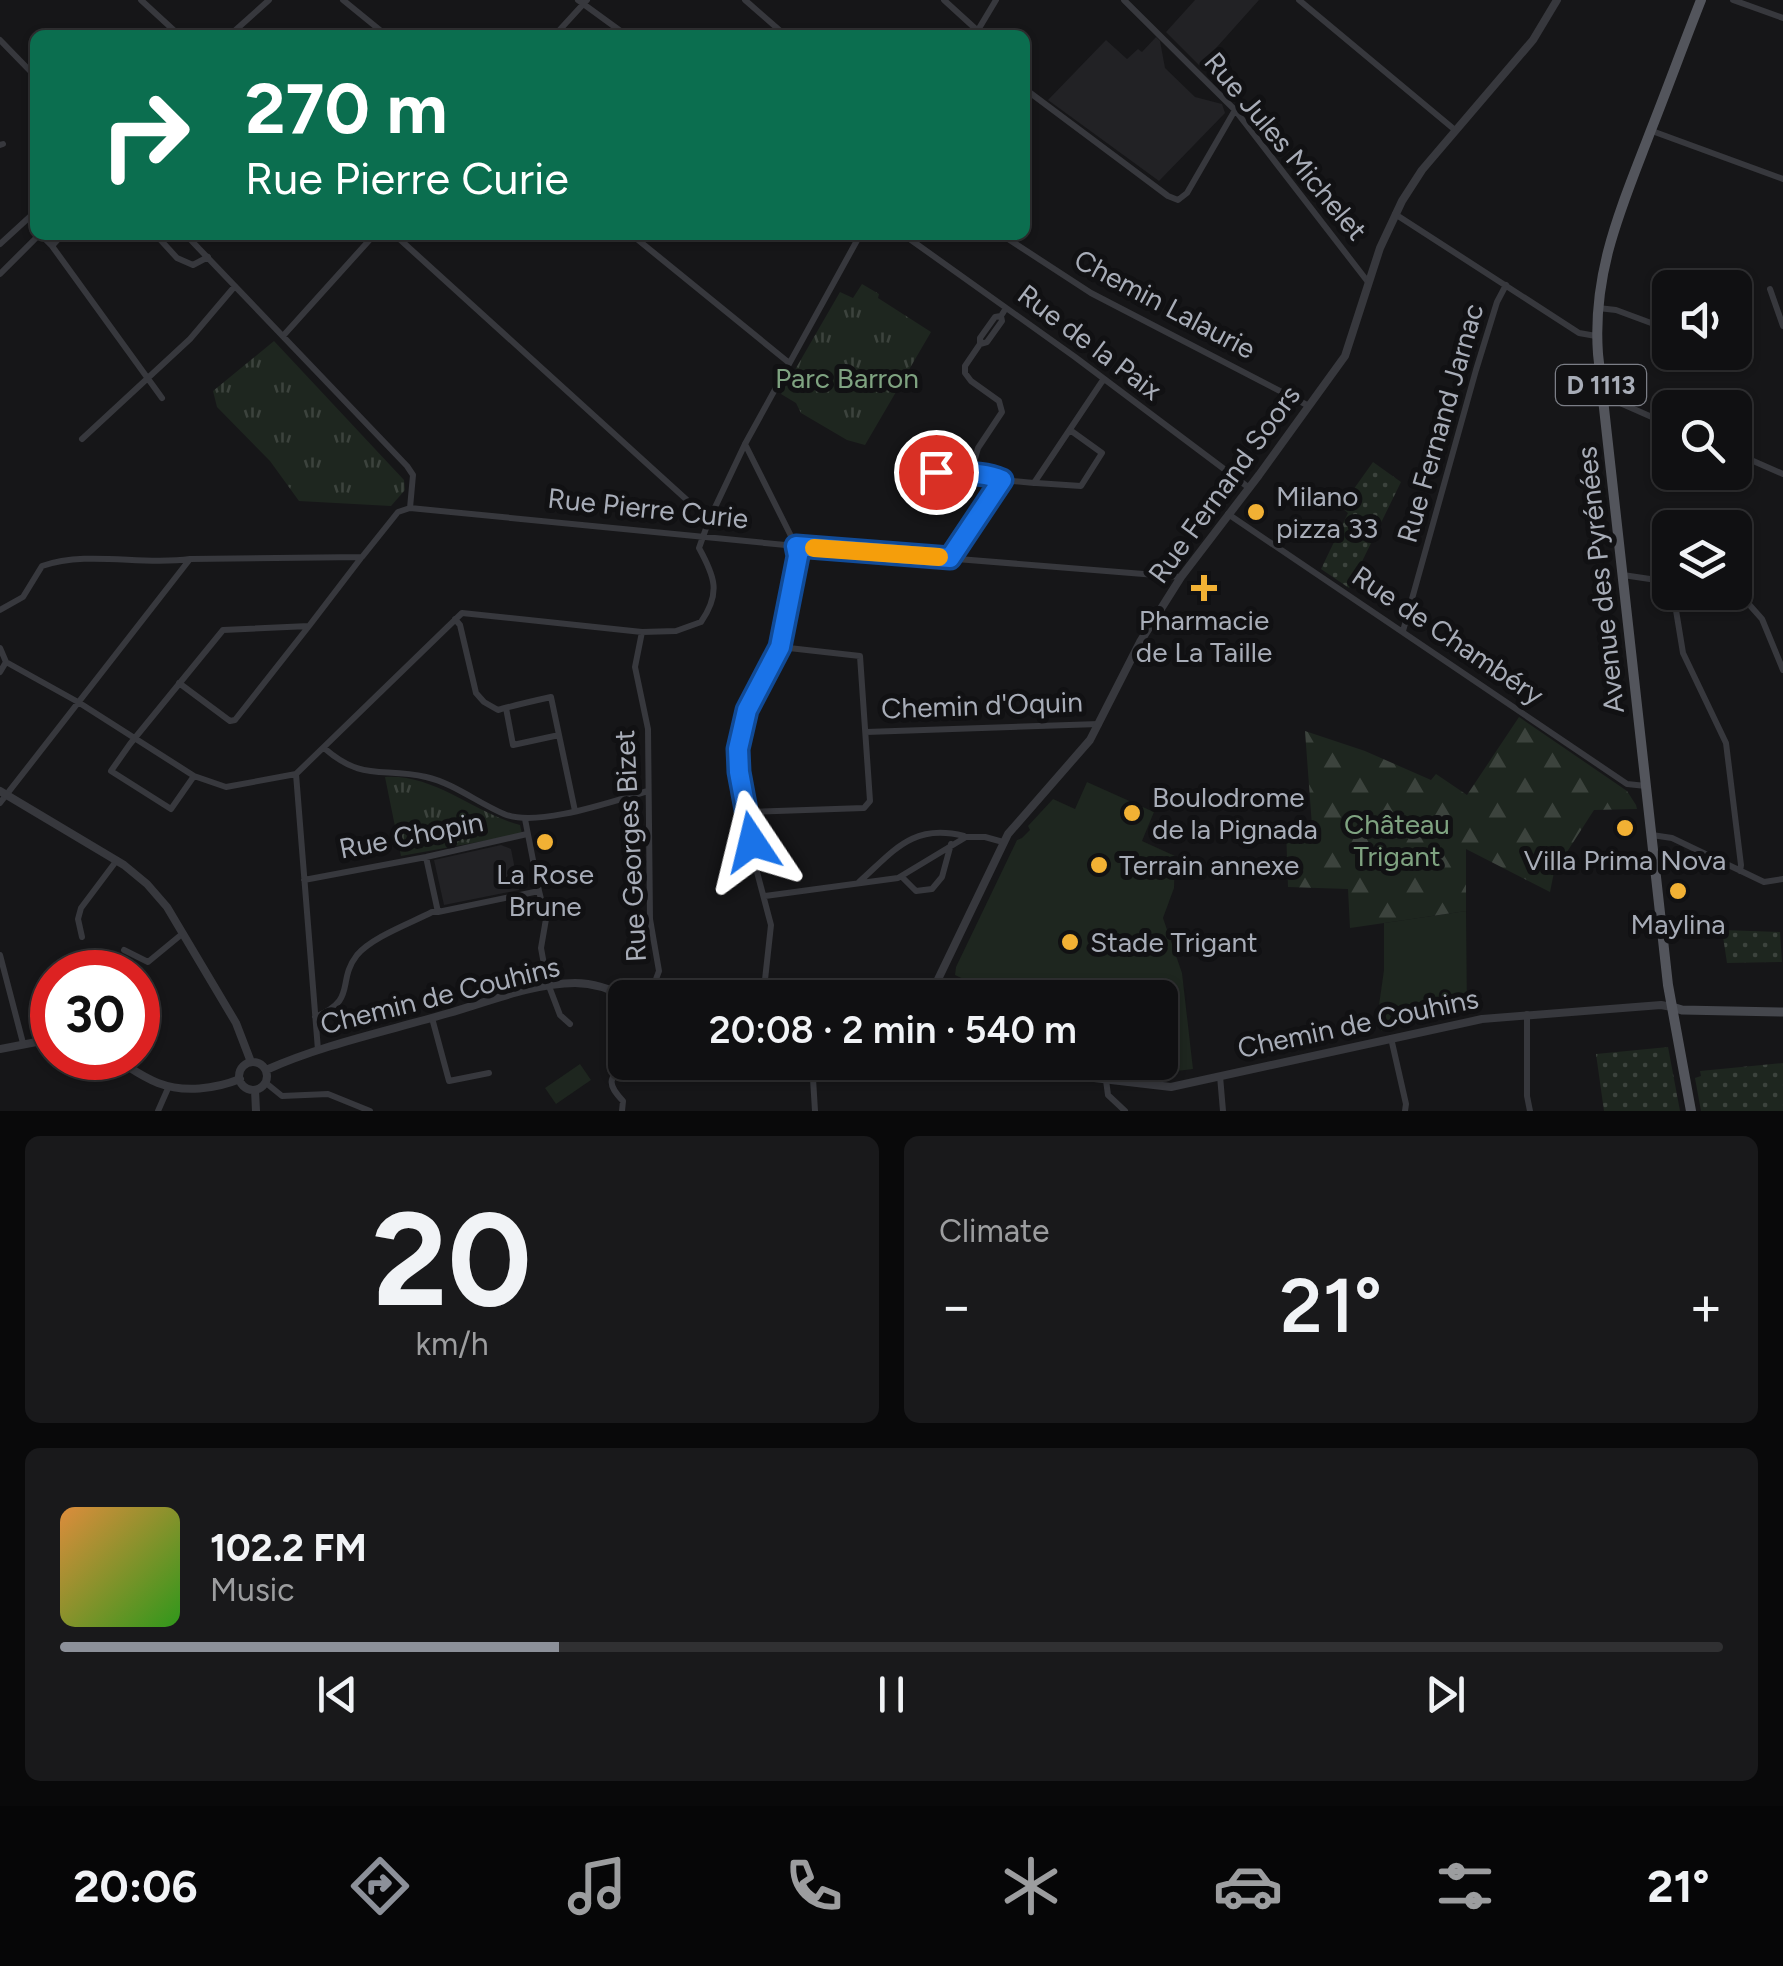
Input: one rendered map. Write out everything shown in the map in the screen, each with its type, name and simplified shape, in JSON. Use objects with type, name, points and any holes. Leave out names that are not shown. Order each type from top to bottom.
[{"type":"main road","name":"Avenue des Pyrénées","points":[[1691,1111],[1672,1007],[1596,336],[1609,239],[1701,0]]},
{"type":"main road","points":[[1672,1007],[1783,1012]]},
{"type":"street","points":[[142,0],[174,30]]},
{"type":"street","points":[[236,30],[269,0]]},
{"type":"street","points":[[344,0],[380,30]]},
{"type":"street","points":[[746,0],[779,30]]},
{"type":"street","points":[[944,0],[973,30]]},
{"type":"street","points":[[978,30],[996,0]]},
{"type":"street","name":"Rue Jules Michelet","points":[[1124,0],[1235,110],[1368,282]]},
{"type":"street","points":[[1298,0],[1455,130]]},
{"type":"street","name":"Rue Fernand Soors","points":[[938,980],[1003,842],[1090,740],[1140,642],[1181,577],[1348,351],[1380,248],[1418,176],[1532,40],[1556,0]]},
{"type":"street","points":[[1733,0],[1783,18]]},
{"type":"street","points":[[559,30],[583,1],[620,30]]},
{"type":"street","points":[[0,40],[30,71]]},
{"type":"street","points":[[1030,93],[1175,200],[1187,193],[1235,110]]},
{"type":"street","points":[[1651,131],[1783,179]]},
{"type":"street","points":[[1395,214],[1579,332],[1596,336]]},
{"type":"street","points":[[0,244],[30,216]]},
{"type":"street","points":[[26,220],[30,224]]},
{"type":"street","points":[[0,274],[36,240]]},
{"type":"street","points":[[46,240],[162,398]]},
{"type":"street","points":[[52,246],[57,240]]},
{"type":"street","points":[[161,240],[184,263],[193,265],[208,257]]},
{"type":"street","points":[[191,240],[407,466],[414,484],[410,508]]},
{"type":"street","points":[[283,336],[369,240]]},
{"type":"street","points":[[401,240],[709,520]]},
{"type":"street","points":[[638,240],[788,362]]},
{"type":"street","points":[[0,648],[6,662],[78,702],[194,776],[226,787],[296,774],[462,613],[642,632],[676,631],[702,622],[714,598],[710,568],[699,548],[709,520],[744,444],[857,240]]},
{"type":"street","name":"Rue de la Paix","points":[[911,240],[1248,487]]},
{"type":"street","name":"Chemin Lalaurie","points":[[1010,240],[1091,293],[1310,406]]},
{"type":"street","name":"Rue Fernand Jarnac","points":[[1403,631],[1476,370],[1506,285]]},
{"type":"street","points":[[82,439],[190,338],[235,286]]},
{"type":"street","points":[[1770,288],[1783,326]]},
{"type":"street","points":[[972,473],[978,448],[1002,412],[999,400],[971,381],[964,366],[980,344],[987,342],[1006,308]]},
{"type":"street","points":[[1597,308],[1616,310],[1652,323]]},
{"type":"street","points":[[1034,483],[1103,380]]},
{"type":"street","points":[[1603,399],[1652,417]]},
{"type":"street","points":[[936,472],[1080,486],[1102,453],[1070,430]]},
{"type":"street","points":[[744,444],[798,556],[780,647],[747,710],[738,761],[771,933],[766,980]]},
{"type":"street","points":[[1752,460],[1783,474]]},
{"type":"street","points":[[950,558],[1002,480]]},
{"type":"street","name":"Rue Pierre Curie","points":[[362,557],[398,512],[410,508],[796,546],[1181,577]]},
{"type":"street","name":"Rue de Chambéry","points":[[1228,514],[1627,784],[1646,786]]},
{"type":"street","points":[[0,610],[23,597],[42,566],[64,558],[164,562],[190,558],[362,557]]},
{"type":"street","points":[[180,683],[230,722],[235,720],[362,557]]},
{"type":"street","points":[[0,803],[3,792],[190,558]]},
{"type":"street","points":[[1622,575],[1652,579]]},
{"type":"street","points":[[1752,608],[1762,620],[1783,670]]},
{"type":"street","points":[[1677,610],[1684,653],[1726,742],[1740,871]]},
{"type":"street","points":[[455,620],[460,626],[476,693],[484,702],[498,710],[551,697],[575,811]]},
{"type":"street","points":[[194,776],[171,810],[111,771],[223,630],[309,626]]},
{"type":"street","name":"Rue Georges Bizet","points":[[642,632],[636,674],[648,728],[650,919],[659,971],[656,980]]},
{"type":"street","points":[[747,812],[864,808],[870,801],[860,656],[780,647]]},
{"type":"street","points":[[0,672],[6,662]]},
{"type":"street","points":[[506,708],[513,745],[559,736]]},
{"type":"street","name":"Chemin d'Oquin","points":[[866,732],[1099,724]]},
{"type":"street","points":[[324,748],[360,772],[397,772],[431,778],[508,816],[526,820],[648,791]]},
{"type":"street","points":[[296,774],[318,1050]]},
{"type":"street","points":[[3,792],[117,860],[155,892],[236,1023],[250,1062]]},
{"type":"street","points":[[526,820],[546,919],[541,948],[560,1015],[570,1024]]},
{"type":"street","points":[[858,883],[913,836],[942,833],[986,836],[1003,842]]},
{"type":"street","name":"Rue Chopin","points":[[304,880],[527,834]]},
{"type":"street","points":[[1651,835],[1672,838],[1766,882],[1783,878]]},
{"type":"street","points":[[764,896],[902,877],[966,837]]},
{"type":"street","points":[[902,877],[916,890],[932,889],[942,877],[952,844]]},
{"type":"street","points":[[426,857],[438,912]]},
{"type":"street","points":[[82,936],[80,912],[117,860]]},
{"type":"street","points":[[315,1017],[337,1006],[350,967],[368,945],[432,912],[539,891]]},
{"type":"street","points":[[160,952],[182,934]]},
{"type":"street","points":[[0,955],[23,1043]]},
{"type":"street","name":"Chemin de Couhins","points":[[266,1070],[318,1050],[550,986],[574,983],[608,990]]},
{"type":"street","name":"Chemin de Couhins","points":[[1106,1080],[1171,1087],[1482,1019],[1672,1007]]},
{"type":"street","points":[[1528,1014],[1530,1111]]},
{"type":"street","points":[[432,1018],[449,1081],[488,1073]]},
{"type":"street","points":[[1391,1038],[1405,1111]]},
{"type":"street","points":[[0,1048],[30,1042]]},
{"type":"street","points":[[255,1090],[243,1086],[240,1079],[242,1068],[250,1062],[266,1070],[266,1083]]},
{"type":"street","points":[[1220,1076],[1222,1111]]},
{"type":"street","points":[[152,1080],[168,1086],[210,1088],[240,1079]]},
{"type":"street","points":[[611,1080],[612,1089],[623,1101],[622,1111]]},
{"type":"street","points":[[813,1080],[816,1111]]},
{"type":"street","points":[[1106,1080],[1108,1095],[1125,1111]]},
{"type":"street","points":[[255,1090],[266,1083]]},
{"type":"street","points":[[266,1083],[282,1096],[328,1094],[370,1111]]},
{"type":"street","points":[[158,1111],[168,1086]]},
{"type":"street","points":[[255,1090],[256,1111]]},
{"type":"shaded area","points":[[1195,0],[1259,0],[1200,66],[1166,32]]},
{"type":"shaded area","points":[[1156,37],[1165,68],[1195,97],[1222,104],[1225,113],[1159,181],[1048,100],[1106,40],[1127,59],[1138,49],[1142,52]]},
{"type":"shaded area","points":[[501,845],[511,849],[519,890],[444,905],[434,860]]},
{"type":"green space","name":"Parc Barron","points":[[862,284],[931,332],[865,445],[847,440],[801,413],[796,403],[781,394],[840,292],[853,298]]},
{"type":"green space","points":[[274,341],[404,480],[405,490],[391,506],[299,501],[270,461],[217,407],[213,391]]},
{"type":"green space","points":[[1373,462],[1401,482],[1349,588],[1321,569],[1348,513],[1341,507]]},
{"type":"green space","name":"Château Trigant","points":[[1519,717],[1627,791],[1637,809],[1594,810],[1554,872],[1550,892],[1466,849],[1466,911],[1350,928],[1348,889],[1288,887],[1286,828],[1312,826],[1305,731],[1365,751],[1431,780],[1436,774],[1467,795]]},
{"type":"green space","points":[[385,777],[438,788],[520,825],[522,834],[401,856]]},
{"type":"green space","name":"Stade Trigant","points":[[1087,782],[1154,812],[1142,841],[1175,856],[1174,888],[1163,918],[1182,973],[1193,1069],[1178,1071],[1178,980],[965,980],[955,975],[1017,840],[1030,830],[1028,826],[1053,799],[1075,809]]},
{"type":"green space","points":[[1466,911],[1467,1013],[1381,1031],[1384,923]]},
{"type":"green space","points":[[1722,930],[1780,932],[1782,962],[1727,963]]},
{"type":"green space","points":[[1668,1047],[1680,1111],[1604,1111],[1596,1054]]},
{"type":"green space","points":[[1783,1063],[1783,1111],[1701,1111],[1695,1078],[1701,1076],[1700,1071]]},
{"type":"green space","points":[[580,1064],[591,1080],[556,1104],[545,1088]]},
{"type":"slow traffic","points":[[814,548],[939,557]]},
{"type":"place","name":"Milano pizza 33","points":[[1256,512]]},
{"type":"place","name":"Pharmacie de La Taille","points":[[1204,588]]},
{"type":"place","name":"Boulodrome de la Pignada","points":[[1132,813]]},
{"type":"place","name":"Villa Prima Nova","points":[[1625,828]]},
{"type":"place","name":"La Rose Brune","points":[[545,842]]},
{"type":"place","name":"Terrain annexe","points":[[1099,865]]},
{"type":"place","name":"Maylina","points":[[1678,891]]},
{"type":"place","name":"Stade Trigant","points":[[1070,942]]},
{"type":"route","points":[[752,842],[738,749],[747,710],[780,647],[798,556],[796,546],[950,558],[1002,480],[972,473],[936,472]]}]
